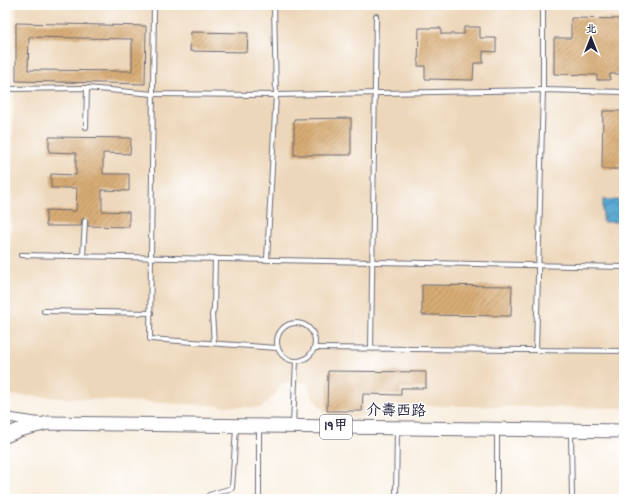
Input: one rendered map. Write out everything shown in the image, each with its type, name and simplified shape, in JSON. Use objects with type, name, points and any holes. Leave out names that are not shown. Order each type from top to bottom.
[{"type":"main road","name":"介壽西路","points":[[5,436],[48,423],[624,431]]},
{"type":"street","name":"介壽西路","points":[[5,418],[48,423]]},
{"type":"lane","points":[[154,5],[150,339],[277,348]]},
{"type":"lane","points":[[267,260],[276,96],[274,5]]},
{"type":"lane","points":[[536,350],[543,90],[542,5]]},
{"type":"lane","points":[[371,348],[376,16]]},
{"type":"lane","points":[[5,88],[87,88],[154,94],[276,96],[543,90],[624,92]]},
{"type":"lane","points":[[86,127],[87,88]]},
{"type":"lane","points":[[84,256],[85,221]]},
{"type":"lane","points":[[21,255],[624,267]]},
{"type":"lane","points":[[214,343],[212,314],[214,309],[215,258]]},
{"type":"lane","points":[[44,311],[150,313]]},
{"type":"lane","points":[[299,322],[310,329],[316,341],[315,348],[308,358],[296,361],[284,358],[277,348],[276,341],[281,329],[286,325],[299,322]]},
{"type":"lane","points":[[315,348],[624,351]]},
{"type":"lane","points":[[293,426],[296,361]]},
{"type":"lane","points":[[209,499],[209,495],[232,488],[236,426]]},
{"type":"lane","points":[[259,426],[259,499]]},
{"type":"lane","points":[[396,499],[398,428]]},
{"type":"lane","points":[[497,429],[497,499]]},
{"type":"lane","points":[[571,430],[572,499]]},
{"type":"shaded area","points":[[16,5],[624,5],[624,408],[367,405],[367,417],[329,417],[311,395],[306,382],[282,383],[275,395],[261,408],[7,395]]},
{"type":"water","points":[[603,200],[624,200],[624,222],[603,222]]},
{"type":"building","points":[[571,18],[624,19],[624,74],[610,74],[610,80],[597,80],[597,75],[554,74],[554,38],[571,38]]},
{"type":"building","points":[[16,23],[146,26],[145,84],[16,81]],"holes":[[[29,37],[132,39],[132,71],[28,70]]]},
{"type":"building","points":[[464,27],[480,27],[480,38],[496,38],[496,52],[483,51],[483,63],[474,63],[473,80],[425,79],[425,66],[418,66],[419,28],[441,28],[441,34],[464,34]]},
{"type":"building","points":[[191,32],[248,33],[247,52],[190,51]]},
{"type":"building","points":[[603,111],[623,111],[624,163],[619,163],[619,169],[602,169]]},
{"type":"building","points":[[351,118],[351,155],[294,155],[294,119]]},
{"type":"building","points":[[49,137],[131,138],[130,154],[103,153],[103,174],[129,174],[129,191],[102,190],[102,211],[129,212],[129,227],[88,226],[88,220],[85,218],[82,219],[81,226],[46,226],[46,210],[76,211],[77,188],[51,188],[51,174],[76,175],[76,153],[49,152]]},
{"type":"building","points":[[422,285],[512,286],[511,316],[422,315]]},
{"type":"building","points":[[328,371],[426,372],[426,388],[401,388],[401,395],[363,394],[362,411],[327,411]]}]
